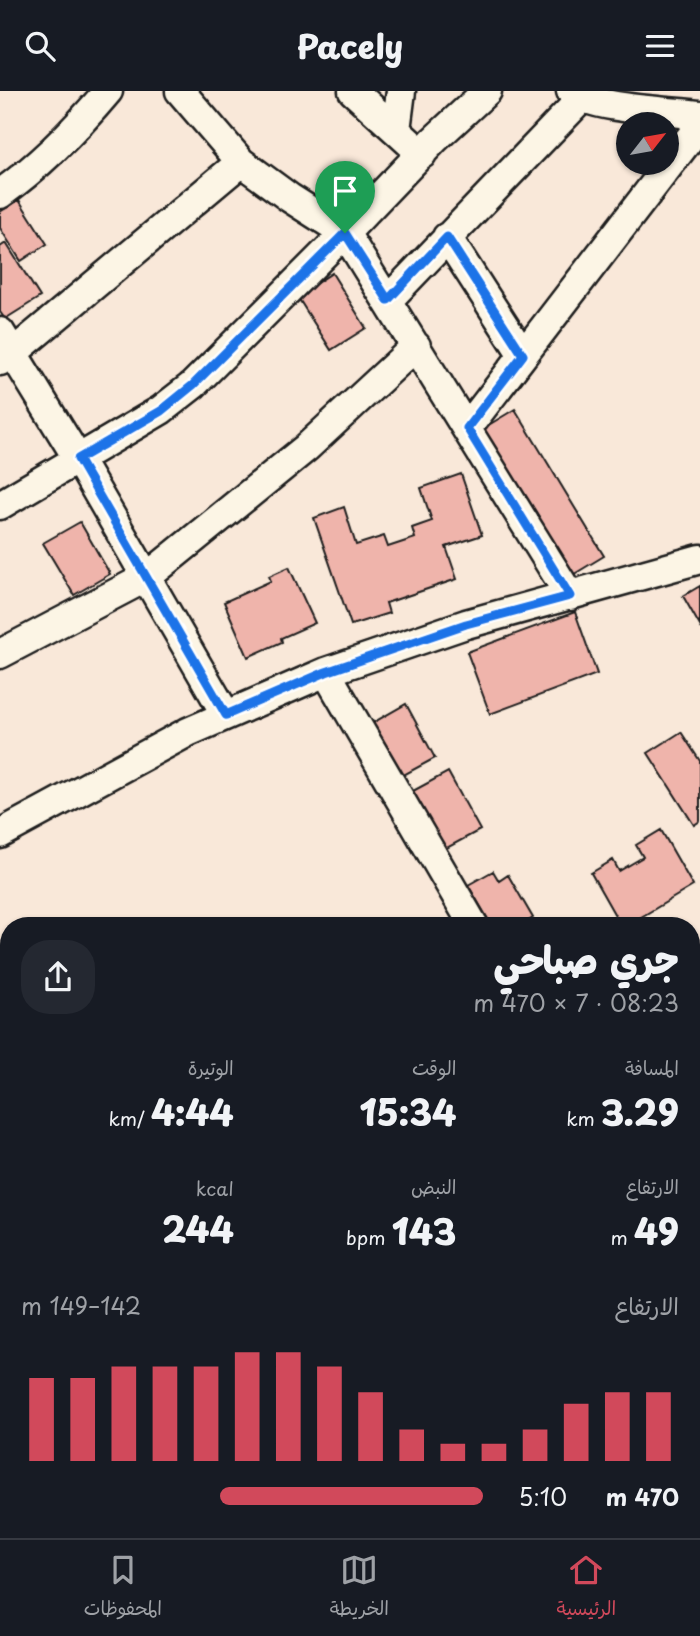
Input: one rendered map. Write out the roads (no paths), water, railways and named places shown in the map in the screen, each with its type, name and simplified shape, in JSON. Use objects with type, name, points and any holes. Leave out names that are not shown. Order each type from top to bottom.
[{"type":"street","points":[[0,194],[37,165],[80,124],[108,91]]},
{"type":"street","points":[[180,91],[241,162],[290,198],[345,233],[570,596]]},
{"type":"street","points":[[353,91],[422,154]]},
{"type":"street","points":[[396,130],[401,91]]},
{"type":"street","points":[[0,505],[161,411],[193,385],[487,91]]},
{"type":"street","points":[[388,300],[577,94],[606,104],[700,115]]},
{"type":"street","points":[[467,428],[700,125]]},
{"type":"street","points":[[226,715],[78,459],[4,349],[241,162]]},
{"type":"street","points":[[447,237],[523,355]]},
{"type":"street","points":[[0,654],[148,577],[306,448],[416,346]]},
{"type":"street","points":[[1,833],[188,732],[326,672],[466,624],[700,559]]},
{"type":"street","points":[[326,672],[469,917]]}]
